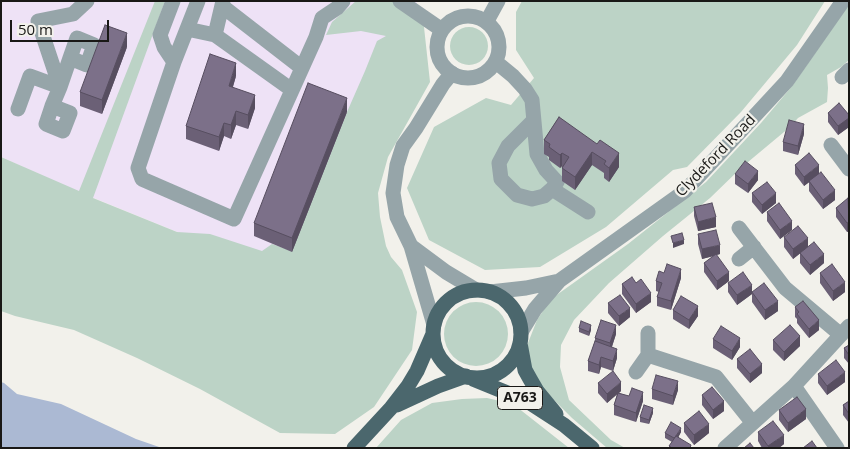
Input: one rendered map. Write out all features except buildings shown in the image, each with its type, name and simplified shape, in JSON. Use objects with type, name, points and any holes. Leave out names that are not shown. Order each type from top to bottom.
[{"type":"main road","points":[[354,448],[391,408],[408,386],[418,371],[439,312],[449,301],[461,293],[483,291],[503,299],[513,309],[520,322],[518,351],[511,363],[500,372],[486,378],[469,377],[458,374],[446,366],[438,354],[434,340],[434,329]]},
{"type":"main road","name":"A763","points":[[520,338],[525,370],[537,391],[564,425]]},
{"type":"main road","points":[[391,408],[438,386],[469,377]]},
{"type":"main road","name":"A763","points":[[469,377],[527,401],[564,425],[592,448]]},
{"type":"street","points":[[60,86],[38,21],[73,14],[87,1]]},
{"type":"street","points":[[173,1],[160,34],[164,47],[174,62]]},
{"type":"street","points":[[198,1],[174,62],[138,168],[142,179],[234,219],[316,37],[322,18],[337,8],[343,1]]},
{"type":"street","points":[[400,1],[442,30]]},
{"type":"street","points":[[487,21],[498,1]]},
{"type":"street","name":"Clydeford Road","points":[[520,338],[535,309],[560,281],[685,191],[787,81],[843,1]]},
{"type":"street","points":[[215,35],[222,4],[302,68]]},
{"type":"street","points":[[477,16],[487,21],[498,35],[500,44],[496,62],[481,76],[461,77],[452,73],[444,67],[439,58],[437,49],[438,39],[442,30],[448,22],[457,17],[477,16]]},
{"type":"street","points":[[187,29],[215,35],[292,90]]},
{"type":"street","points":[[52,106],[70,58]]},
{"type":"street","points":[[496,62],[513,76],[532,100],[536,154],[546,170],[557,182],[544,196],[532,199],[517,195],[501,179],[499,163],[508,146],[533,121]]},
{"type":"street","points":[[434,329],[411,246],[397,217],[393,193],[397,164],[403,146],[452,73]]},
{"type":"street","points":[[18,109],[30,76],[60,86]]},
{"type":"street","points":[[831,145],[847,162]]},
{"type":"street","points":[[552,189],[588,212]]},
{"type":"street","points":[[725,448],[794,386],[845,331],[785,288],[739,228]]},
{"type":"street","points":[[411,246],[446,272],[483,291]]},
{"type":"street","points":[[739,259],[754,247]]},
{"type":"street","name":"Clydeford Road","points":[[483,291],[526,288],[560,281]]},
{"type":"street","points":[[636,372],[648,355],[648,333]]},
{"type":"street","points":[[648,355],[716,377],[752,422]]},
{"type":"street","points":[[794,386],[838,448]]},
{"type":"shaded area","points":[[3,1],[417,1],[413,36],[285,276],[79,192],[1,157],[1,6]]},
{"type":"green space","points":[[155,1],[165,1],[93,198],[177,232],[210,234],[262,251],[272,244],[292,251],[377,41],[386,36],[361,31],[326,35],[332,22],[356,1],[400,1],[423,18],[430,82],[388,157],[378,193],[380,217],[386,246],[391,257],[402,270],[417,312],[412,350],[374,407],[335,434],[280,433],[200,389],[74,330],[1,311],[1,157],[79,191]]},
{"type":"green space","points":[[522,1],[825,1],[797,45],[741,112],[687,167],[673,170],[606,227],[540,267],[485,270],[429,240],[407,188],[434,127],[486,98],[511,105],[534,78],[516,50],[516,12]]},
{"type":"green space","points":[[849,4],[849,60],[827,75],[827,102],[798,118],[710,198],[609,283],[574,320],[561,345],[560,367],[569,400],[611,440],[625,448],[607,448],[572,418],[541,387],[528,365],[528,343],[537,320],[551,299],[628,244],[706,182],[761,123],[793,85]]},
{"type":"green space","points":[[469,27],[483,32],[488,46],[483,60],[469,65],[455,60],[450,46],[455,32]]},
{"type":"green space","points":[[476,302],[488,304],[499,311],[506,322],[508,334],[506,346],[499,357],[488,364],[476,366],[464,364],[453,357],[446,346],[444,334],[446,322],[453,311],[464,304]]},
{"type":"green space","points":[[487,398],[513,404],[569,448],[376,448],[401,420],[432,403]]},
{"type":"water","points":[[1,382],[17,394],[61,404],[136,439],[162,448],[1,448]]}]
